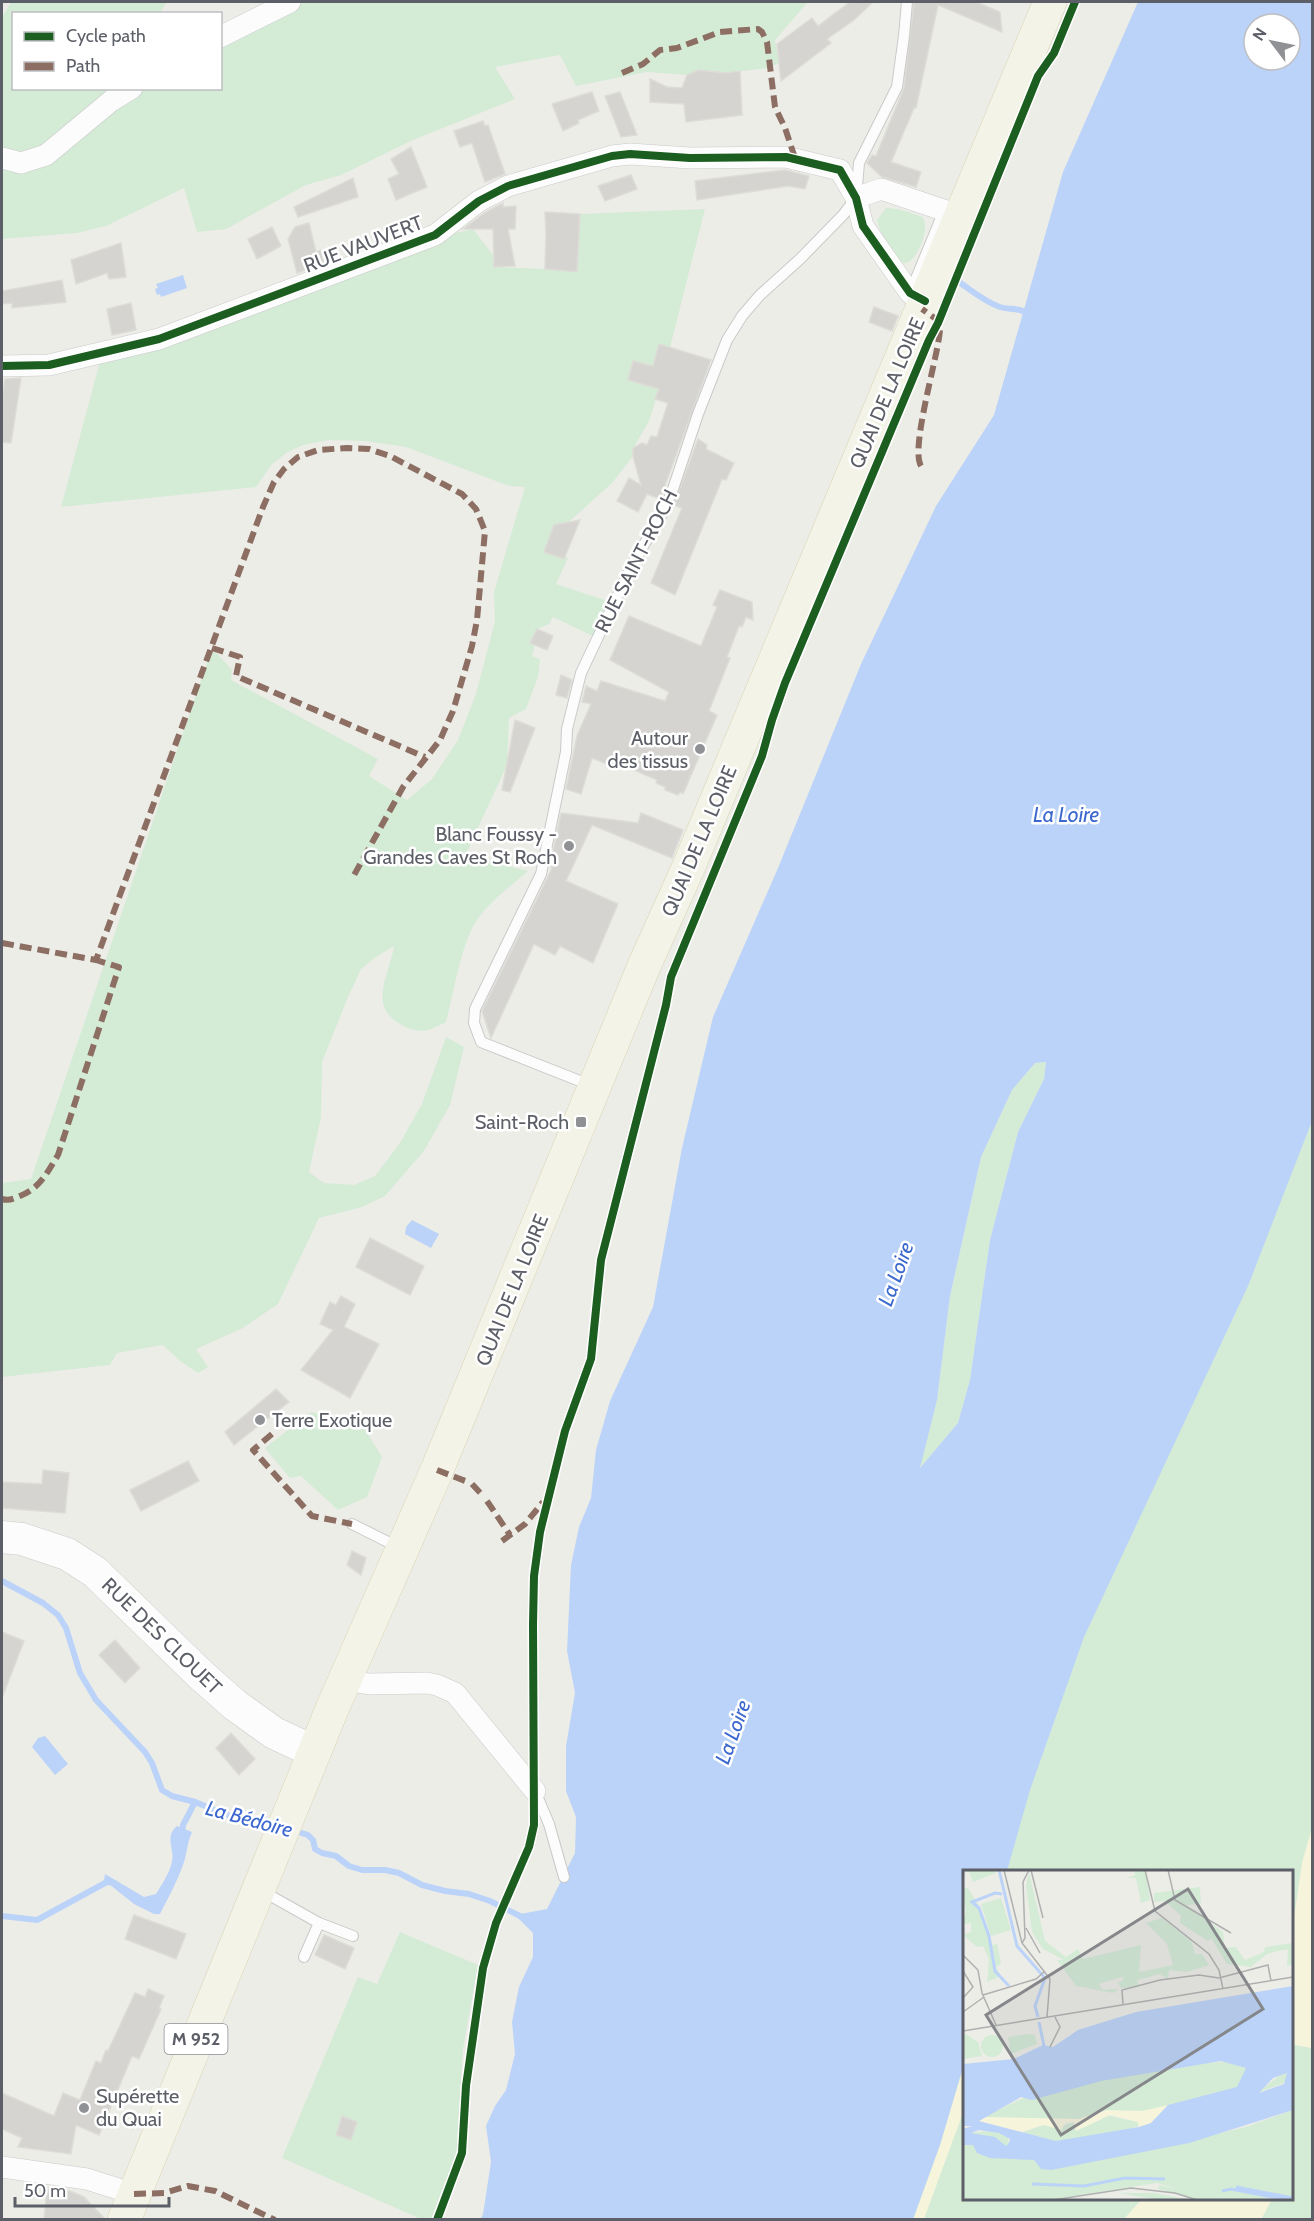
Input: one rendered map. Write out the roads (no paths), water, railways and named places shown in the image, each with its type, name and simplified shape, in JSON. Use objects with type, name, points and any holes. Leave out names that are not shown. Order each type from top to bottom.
[{"type":"main road","name":"QUAI DE LA LOIRE","points":[[344,1680],[403,1549],[596,1088],[644,966],[689,866],[952,213],[1050,2]]},
{"type":"main road","name":"M 952","points":[[128,2211],[344,1680]]},
{"type":"street","points":[[222,36],[290,2]]},
{"type":"street","points":[[2,158],[21,163],[46,155],[111,101],[129,90]]},
{"type":"street","name":"RUE VAUVERT","points":[[2,366],[49,365],[159,339],[435,235],[479,201],[508,186],[612,156],[630,153],[690,158],[795,158],[840,170],[856,198],[863,226],[918,297]]},
{"type":"street","points":[[856,198],[881,189],[952,213]]},
{"type":"street","name":"RUE DES CLOUET","points":[[2,1537],[22,1539],[67,1554],[95,1572],[235,1705],[274,1733],[315,1752]]},
{"type":"street","points":[[344,1680],[369,1684],[427,1683],[455,1693],[535,1791]]},
{"type":"street","points":[[2,2167],[87,2179],[128,2211]]},
{"type":"lane","points":[[856,198],[859,163],[897,87],[907,2]]},
{"type":"lane","name":"RUE SAINT-ROCH","points":[[596,1088],[481,1042],[474,1023],[475,1009],[541,874],[566,752],[567,729],[581,673],[633,563],[661,516],[672,492],[698,414],[727,340],[742,316],[760,295],[800,259],[843,215],[856,198]]},
{"type":"lane","points":[[352,1524],[403,1549]]},
{"type":"lane","points":[[535,1791],[549,1824],[564,1877]]},
{"type":"lane","points":[[274,1850],[319,1923],[353,1935]]},
{"type":"lane","points":[[304,1957],[319,1923]]},
{"type":"water","name":"La Loire","points":[[1138,2],[1312,2],[1312,1121],[1248,1286],[1084,1637],[1030,1790],[1007,1870],[963,1870],[963,2067],[940,2145],[913,2219],[480,2220],[483,2214],[491,2162],[486,2126],[495,2106],[506,2090],[515,2054],[512,2022],[519,1987],[533,1957],[533,1933],[515,1915],[547,1909],[575,1853],[576,1817],[566,1791],[566,1746],[575,1693],[567,1651],[571,1565],[579,1527],[591,1498],[596,1450],[610,1401],[653,1307],[682,1148],[713,1017],[778,868],[861,664],[936,506],[994,415],[1063,172]],"holes":[[[1046,1062],[1044,1079],[1018,1132],[990,1240],[970,1380],[958,1423],[920,1468],[937,1400],[950,1296],[981,1157],[1012,1090],[1035,1063]]]},
{"type":"water","points":[[183,275],[187,288],[161,297],[160,294],[157,295],[156,284]]},
{"type":"water","points":[[412,1220],[439,1234],[431,1248],[405,1234],[406,1227]]},
{"type":"water","points":[[45,1736],[68,1764],[55,1775],[32,1747],[38,1738]]},
{"type":"water","points":[[177,1826],[192,1832],[175,1884],[160,1914],[154,1914],[134,1904],[104,1880],[105,1874],[144,1897],[156,1894],[171,1866],[173,1857],[170,1838]]},
{"type":"waterway","points":[[959,282],[994,305],[1022,310],[1027,314]]},
{"type":"waterway","name":"La Bédoire","points":[[2,1581],[43,1603],[58,1615],[66,1628],[80,1673],[96,1700],[145,1752],[152,1763],[162,1790],[172,1796],[195,1802],[245,1822],[262,1819],[274,1823]]},
{"type":"waterway","points":[[182,1836],[183,1825],[195,1802]]},
{"type":"waterway","name":"La Bédoire","points":[[292,1830],[308,1835],[313,1840],[315,1849],[336,1856],[349,1866],[362,1870],[385,1870],[399,1873],[422,1885],[469,1894],[490,1901],[524,1918]]},
{"type":"waterway","points":[[2,1916],[37,1920],[107,1882],[114,1883]]},
{"type":"place","name":"Autour des tissus","points":[[700,749]]},
{"type":"place","name":"Blanc Foussy - Grandes Caves St Roch","points":[[569,846]]},
{"type":"place","name":"Saint-Roch","points":[[581,1122]]},
{"type":"place","name":"Terre Exotique","points":[[260,1420]]},
{"type":"place","name":"Supérette du Quai","points":[[84,2108]]}]
